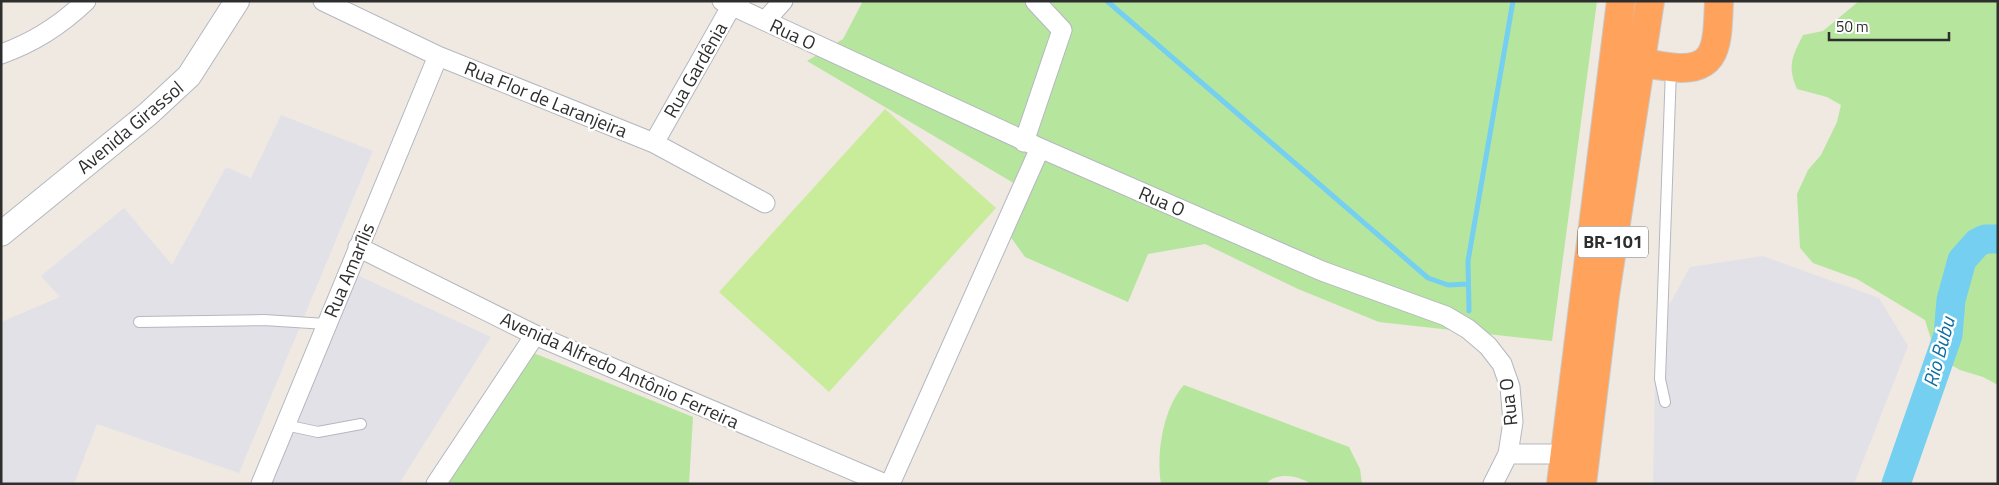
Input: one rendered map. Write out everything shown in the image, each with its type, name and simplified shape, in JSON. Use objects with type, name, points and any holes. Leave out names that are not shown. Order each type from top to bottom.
[{"type":"highway","name":"BR-101","points":[[1561,484],[1621,1]]},
{"type":"highway","points":[[1632,1],[1626,46],[1631,57],[1642,62],[1692,69],[1710,57],[1714,48],[1718,25],[1719,1]]},
{"type":"highway","name":"BR-101","points":[[1582,484],[1605,295],[1650,1]]},
{"type":"street","points":[[1,54],[18,48],[46,32],[72,15],[86,1]]},
{"type":"street","name":"Avenida Girassol","points":[[1,234],[148,114],[189,76],[237,1]]},
{"type":"street","name":"Rua Flor de Laranjeira","points":[[322,1],[438,56],[654,143],[766,204]]},
{"type":"street","points":[[766,21],[783,1]]},
{"type":"street","points":[[890,484],[1032,145],[1062,30],[1035,1]]},
{"type":"street","name":"Rua O","points":[[731,3],[1032,145],[1322,271],[1446,316],[1468,329],[1488,346],[1502,364],[1510,387],[1513,422],[1508,454],[1493,484]]},
{"type":"street","name":"Rua Gardênia","points":[[654,143],[731,3]]},
{"type":"street","name":"Rua Amarílis","points":[[261,484],[438,56]]},
{"type":"street","name":"Avenida Alfredo Antônio Ferreira","points":[[358,247],[535,336],[885,484]]},
{"type":"street","points":[[436,484],[535,336]]},
{"type":"street","name":"Rua O","points":[[1508,454],[1565,454]]},
{"type":"lane","points":[[1665,402],[1660,370],[1671,67]]},
{"type":"lane","points":[[140,322],[264,320],[326,324]]},
{"type":"lane","points":[[285,425],[318,432],[361,424]]},
{"type":"shaded area","points":[[281,115],[373,151],[239,473],[97,424],[74,484],[1,484],[1,322],[60,297],[41,276],[124,208],[172,265],[226,167],[251,178]]},
{"type":"shaded area","points":[[1763,256],[1879,298],[1908,346],[1854,484],[1653,484],[1656,329],[1690,267]]},
{"type":"shaded area","points":[[357,275],[491,337],[399,484],[269,484]]},
{"type":"green space","points":[[863,1],[1597,1],[1552,341],[1379,322],[1298,289],[1205,244],[1148,254],[1128,302],[1025,257],[999,221],[1017,185],[807,61],[843,39]]},
{"type":"green space","points":[[1859,1],[1998,1],[1998,385],[1983,377],[1960,370],[1934,355],[1935,352],[1925,320],[1857,279],[1813,263],[1800,248],[1797,194],[1808,170],[1821,155],[1837,122],[1841,105],[1827,97],[1797,89],[1792,74],[1792,62],[1803,35],[1823,31]]},
{"type":"green space","points":[[885,109],[996,208],[829,392],[719,292]]},
{"type":"green space","points":[[531,352],[693,417],[689,484],[443,484]]},
{"type":"green space","points":[[1184,385],[1349,447],[1360,469],[1362,484],[1311,484],[1294,477],[1282,476],[1276,477],[1266,484],[1161,484],[1161,446],[1166,419],[1171,406]]},
{"type":"waterway","points":[[1107,1],[1428,278],[1448,285],[1468,284]]},
{"type":"waterway","points":[[1469,311],[1468,261],[1513,1]]},
{"type":"waterway","name":"Rio Bubu","points":[[1896,484],[1948,335],[1951,300],[1962,260],[1977,243],[1985,239],[1998,239]]}]
